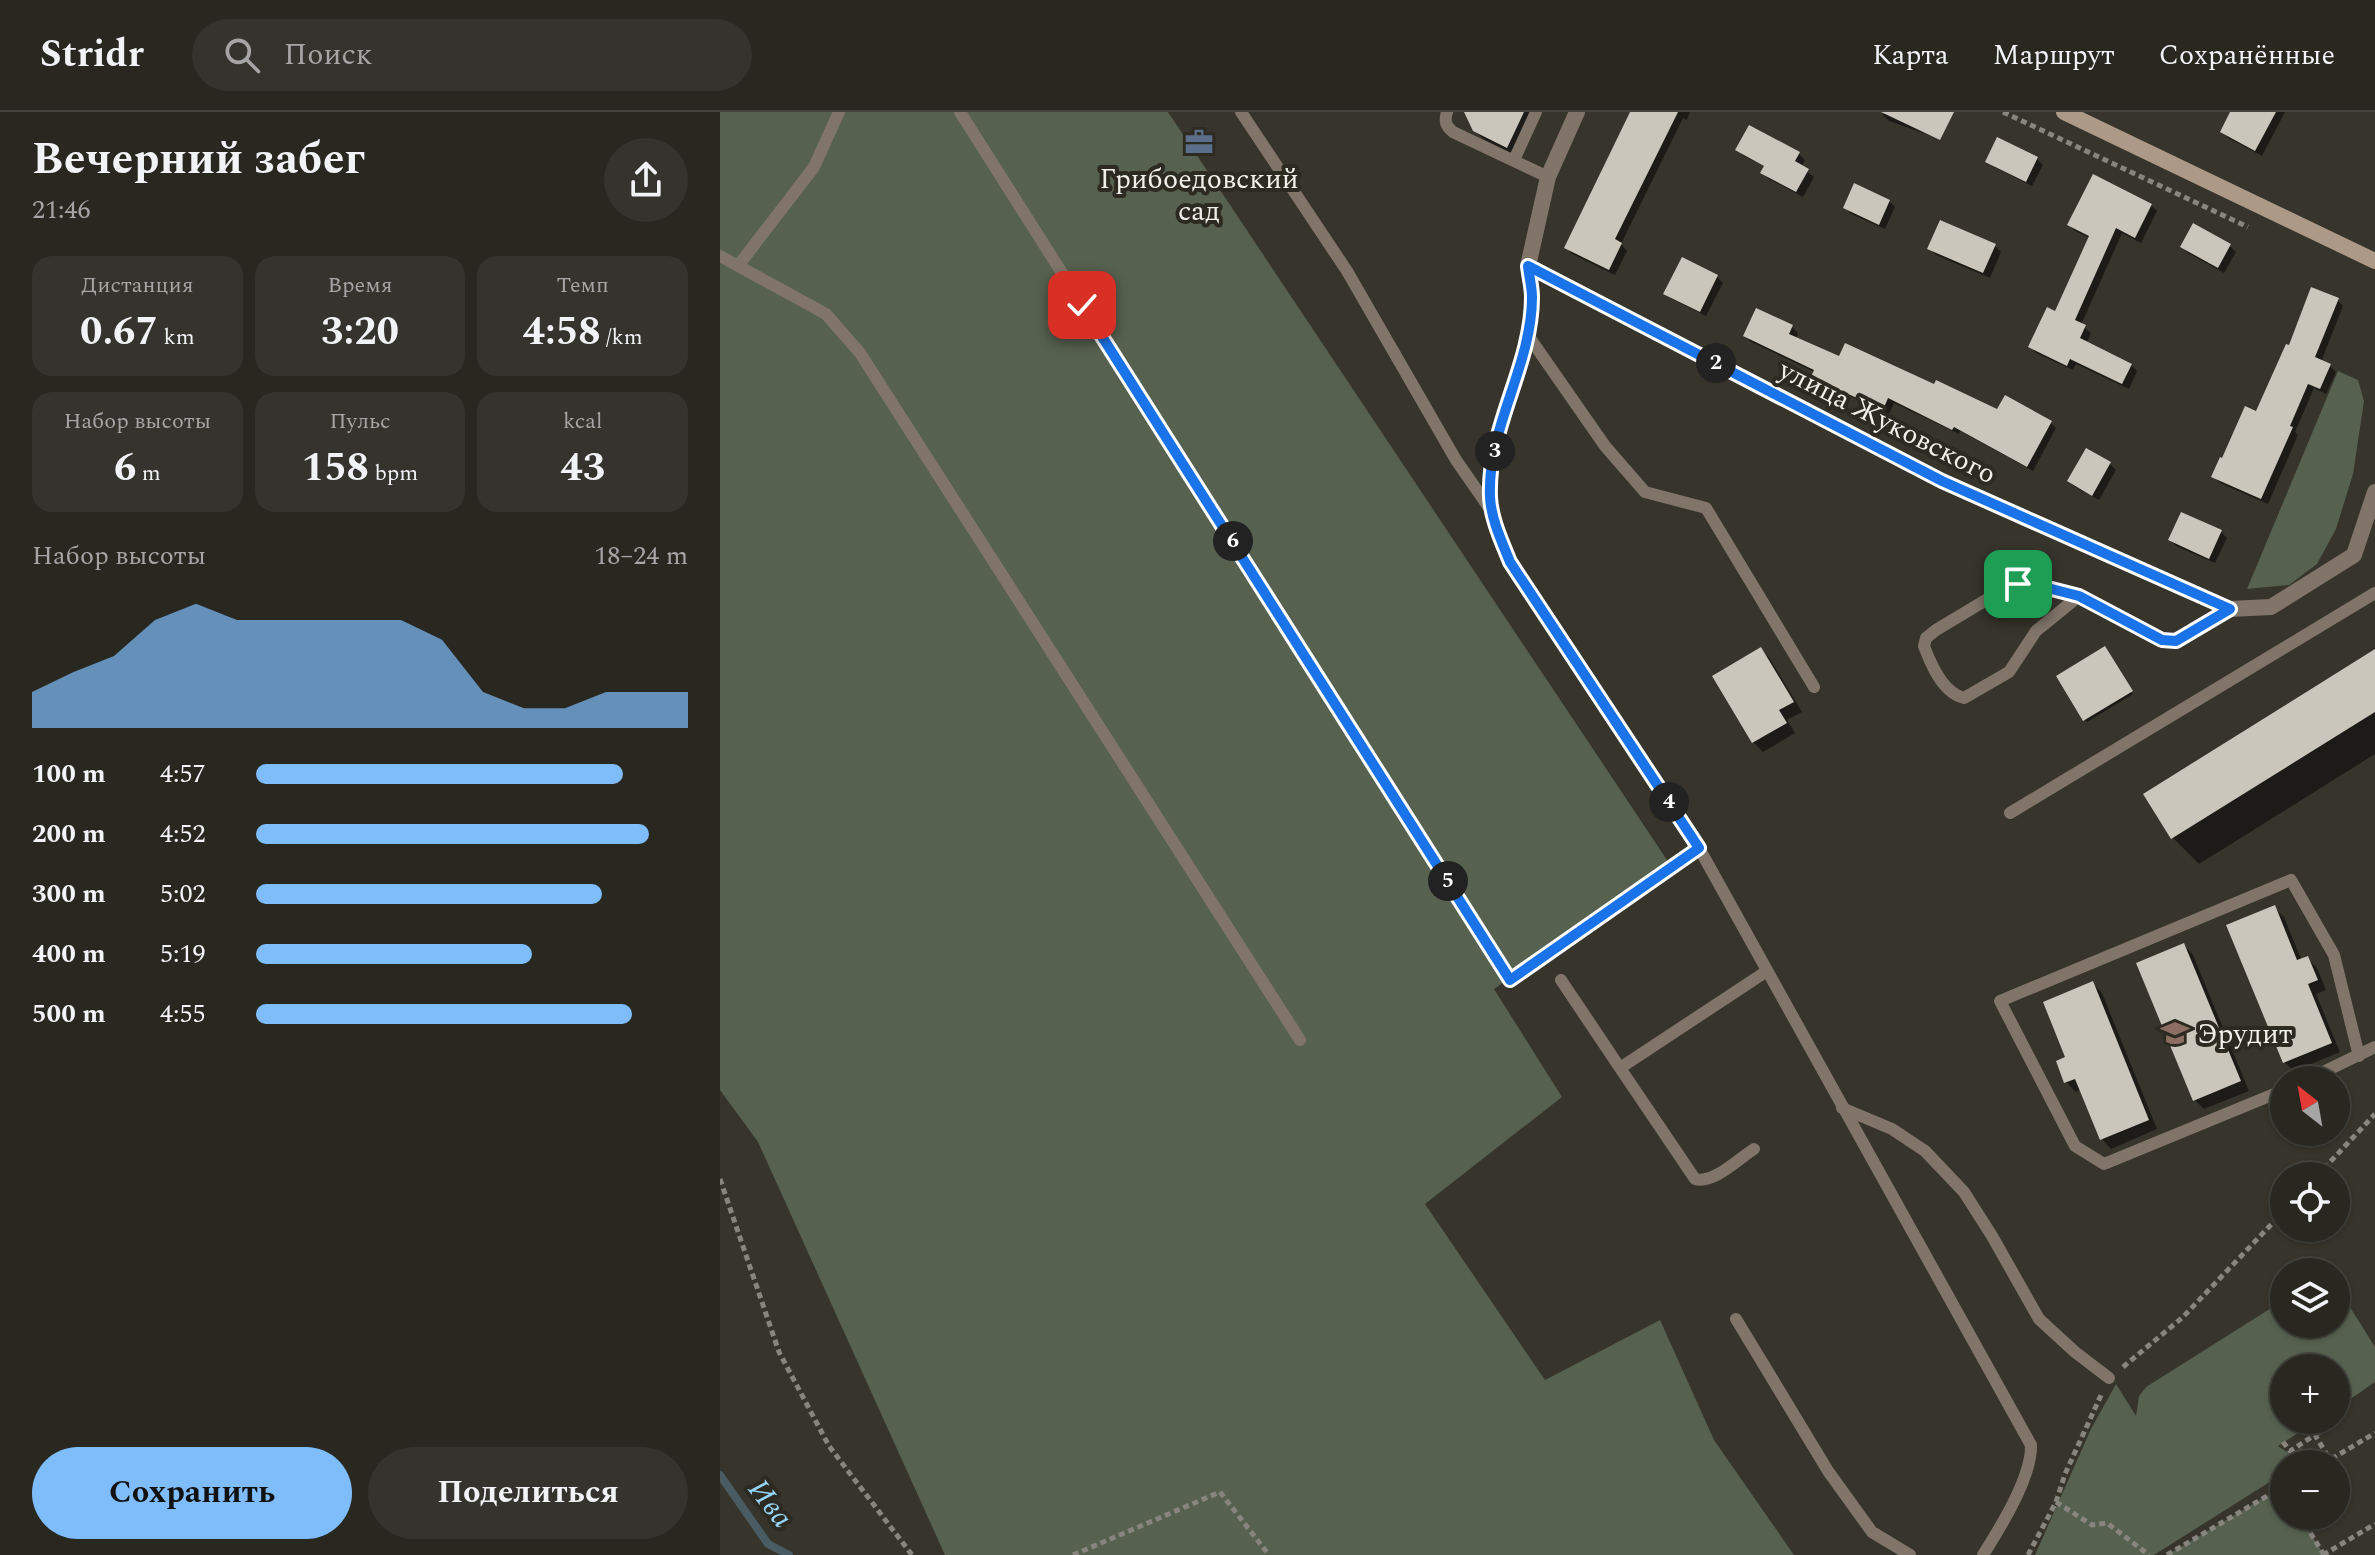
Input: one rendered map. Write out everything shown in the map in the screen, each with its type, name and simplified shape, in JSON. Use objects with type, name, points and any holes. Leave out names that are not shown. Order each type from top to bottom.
[{"type":"street","points":[[1528,266],[1548,177],[1577,112]]},
{"type":"street","points":[[2064,112],[2375,261]]},
{"type":"street","name":"улица Жуковского","points":[[1528,266],[1942,481],[2230,609]]},
{"type":"street","points":[[2230,609],[2271,607],[2354,555],[2375,492]]},
{"type":"lane","points":[[738,266],[814,167],[839,112]]},
{"type":"lane","points":[[960,112],[1510,980],[1699,848]]},
{"type":"lane","points":[[1241,112],[1347,271],[1456,460],[1494,514]]},
{"type":"lane","points":[[1447,112],[1445,120],[1453,132],[1548,177]]},
{"type":"lane","points":[[1514,160],[1536,112]]},
{"type":"lane","points":[[720,256],[826,314],[860,353],[1300,1040]]},
{"type":"lane","points":[[1528,266],[1532,296],[1527,334],[1499,429],[1490,498],[1510,562],[1699,848],[2031,1445],[2032,1457],[2005,1520],[1983,1555]]},
{"type":"lane","points":[[1527,334],[1605,446],[1645,492],[1706,508],[1814,687]]},
{"type":"lane","points":[[2079,596],[2036,631],[2009,672],[1964,698],[1953,695],[1945,686],[1924,646],[1926,638],[1936,630],[2018,584],[2036,585],[2079,596],[2162,640],[2176,641],[2230,609]]},
{"type":"lane","points":[[2010,813],[2375,593]]},
{"type":"lane","points":[[2270,1096],[2104,1164],[2075,1146],[2000,1001],[2291,880],[2334,955],[2359,1056]]},
{"type":"lane","points":[[1620,1068],[1767,971]]},
{"type":"lane","points":[[1561,980],[1695,1179],[1702,1181],[1713,1177],[1754,1149]]},
{"type":"lane","points":[[2337,1066],[2375,1047]]},
{"type":"lane","points":[[1842,1108],[1892,1129],[1925,1151],[1964,1192],[2039,1319],[2109,1378]]},
{"type":"lane","points":[[1736,1319],[1828,1471],[1872,1532],[1910,1555]]},
{"type":"path","points":[[2003,112],[2249,227]]},
{"type":"path","points":[[2330,1162],[2375,1114]]},
{"type":"path","points":[[720,1179],[779,1352],[829,1446],[912,1555]]},
{"type":"path","points":[[2028,1555],[2056,1502],[2065,1474],[2109,1378],[2183,1317],[2270,1226]]},
{"type":"path","points":[[2347,1450],[2375,1433]]},
{"type":"path","points":[[2283,1442],[2290,1451],[2315,1435],[2324,1450]]},
{"type":"path","points":[[1073,1555],[1220,1492],[1269,1555]]},
{"type":"path","points":[[2167,1555],[2270,1496]]},
{"type":"path","points":[[2056,1502],[2092,1525],[2107,1523],[2149,1555]]},
{"type":"path","points":[[2308,1530],[2323,1555],[2375,1524]]},
{"type":"green space","points":[[720,112],[1168,112],[1671,866],[1494,989],[1562,1097],[1425,1204],[1545,1380],[1660,1320],[1714,1440],[1794,1555],[945,1555],[758,1142],[720,1090]]},
{"type":"green space","points":[[2338,371],[2358,380],[2364,401],[2353,474],[2336,529],[2317,564],[2289,585],[2247,589]]},
{"type":"green space","points":[[2350,1307],[2375,1347],[2375,1382],[2350,1399],[2350,1354],[2270,1354],[2270,1434],[2296,1434],[2278,1446],[2284,1450],[2270,1450],[2270,1482],[2154,1555],[2035,1555],[2091,1429],[2116,1384],[2136,1416],[2139,1396],[2146,1387],[2270,1309],[2270,1338],[2350,1338]]},
{"type":"green space","points":[[2270,1494],[2270,1530],[2309,1530],[2324,1555],[2167,1555]]},
{"type":"building","points":[[1464,112],[1524,112],[1507,148],[1473,131]]},
{"type":"building","points":[[1630,112],[1678,112],[1615,239],[1622,243],[1609,270],[1564,248]]},
{"type":"building","points":[[1881,112],[1954,112],[1940,140]]},
{"type":"building","points":[[2230,112],[2276,112],[2255,151],[2220,132]]},
{"type":"building","points":[[1749,125],[1800,152],[1795,161],[1809,169],[1796,192],[1760,173],[1764,166],[1735,150]]},
{"type":"building","points":[[1997,137],[2038,157],[2026,182],[1985,162]]},
{"type":"building","points":[[2093,174],[2152,204],[2135,238],[2116,228],[2075,320],[2086,325],[2080,338],[2132,364],[2122,384],[2070,359],[2067,366],[2028,347],[2047,307],[2055,311],[2089,236],[2067,225]]},
{"type":"building","points":[[1854,183],[1890,200],[1879,225],[1843,208]]},
{"type":"building","points":[[1940,220],[1996,244],[1983,273],[1927,249]]},
{"type":"building","points":[[2193,223],[2231,244],[2218,268],[2180,247]]},
{"type":"building","points":[[1682,257],[1718,275],[1700,312],[1663,294]]},
{"type":"building","points":[[2311,287],[2339,298],[2315,357],[2331,364],[2320,389],[2308,384],[2261,499],[2211,477],[2245,406],[2256,411],[2286,344],[2289,345]]},
{"type":"building","points":[[1756,308],[1793,325],[1789,334],[1839,356],[1845,343],[1997,409],[2005,395],[2052,421],[2027,467],[1954,427],[1952,430],[1888,398],[1883,410],[1811,377],[1814,370],[1743,336]]},
{"type":"building","points":[[2086,448],[2111,462],[2092,496],[2067,481]]},
{"type":"building","points":[[2181,512],[2222,530],[2209,559],[2168,540]]},
{"type":"building","points":[[2105,646],[2133,691],[2083,721],[2056,676]]},
{"type":"building","points":[[1761,647],[1794,702],[1779,710],[1787,723],[1752,743],[1712,676]]},
{"type":"building","points":[[2375,649],[2375,712],[2171,839],[2143,794]]},
{"type":"building","points":[[2275,905],[2297,960],[2308,956],[2318,980],[2308,984],[2332,1043],[2283,1063],[2226,925]]},
{"type":"building","points":[[2184,943],[2241,1081],[2193,1101],[2136,963]]},
{"type":"building","points":[[2093,981],[2149,1120],[2100,1140],[2075,1079],[2064,1083],[2056,1061],[2065,1057],[2043,1002]]},
{"type":"waterway","name":"Ива","points":[[720,1475],[768,1544],[789,1555]]},
{"type":"place","name":"Грибоедовский сад","points":[[1199,142]]},
{"type":"place","name":"Эрудит","points":[[2175,1033]]},
{"type":"route","points":[[1082,305],[1510,980],[1699,848],[1510,562],[1497,529],[1490,498],[1494,464],[1499,429],[1527,334],[1532,296],[1528,266],[1942,481],[2230,609],[2176,641],[2162,640],[2079,596],[2036,585],[2018,584]]}]
